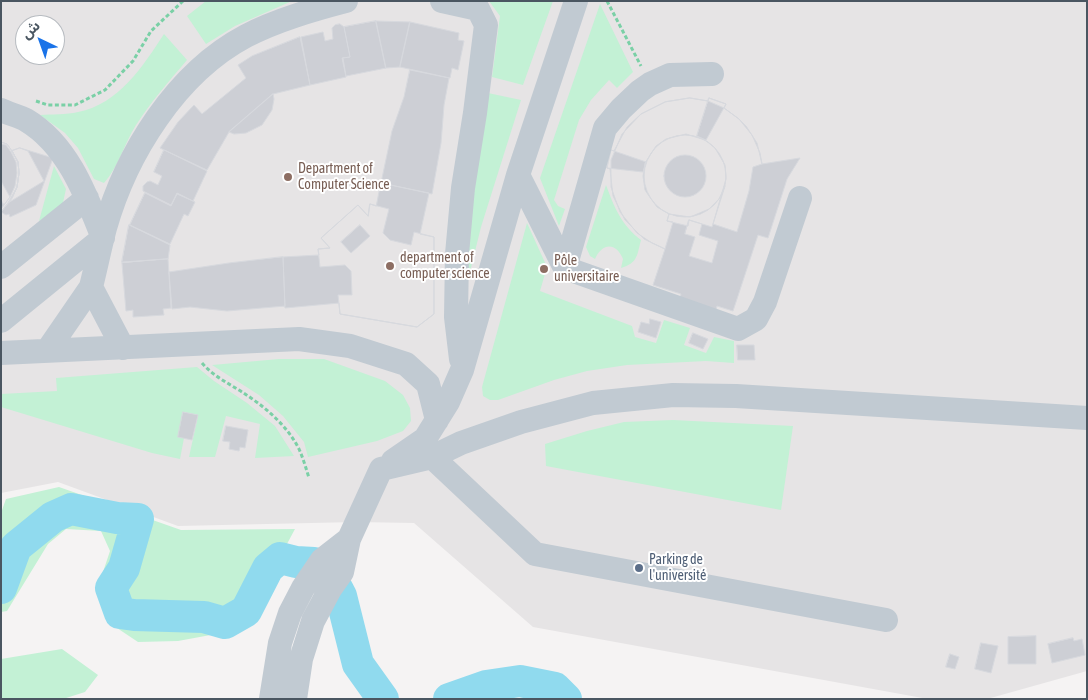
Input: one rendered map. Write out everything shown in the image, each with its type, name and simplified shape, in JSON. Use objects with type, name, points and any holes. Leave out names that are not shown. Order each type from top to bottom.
[{"type":"lane","points":[[47,351],[91,287],[105,227],[128,166],[146,134],[165,107],[218,54],[246,36],[305,13],[346,1]]},
{"type":"lane","points":[[442,1],[478,9],[486,25],[475,113],[462,188],[457,254],[456,317],[462,370]]},
{"type":"lane","points":[[295,699],[301,659],[313,621],[330,589],[342,572],[349,539],[381,469],[425,439],[448,402],[462,370],[518,175],[576,1]]},
{"type":"lane","points":[[565,268],[605,128],[621,109],[650,84],[670,75],[712,74]]},
{"type":"lane","points":[[1,110],[26,120],[51,140],[72,168],[87,198],[103,238]]},
{"type":"lane","points":[[518,175],[565,268],[738,329],[756,319],[765,302],[800,198]]},
{"type":"lane","points":[[1,267],[87,198]]},
{"type":"lane","points":[[1,321],[103,238]]},
{"type":"lane","points":[[91,287],[123,348]]},
{"type":"lane","points":[[1,354],[299,339],[350,346],[406,364],[428,384],[436,420]]},
{"type":"lane","points":[[381,469],[432,457],[521,422],[592,403],[672,395],[736,396],[1087,418]]},
{"type":"lane","points":[[432,457],[535,554],[886,620]]},
{"type":"lane","points":[[271,699],[280,643],[290,613],[303,588],[322,560],[349,539]]},
{"type":"path","points":[[29,98],[48,105],[75,105],[105,90],[133,61],[151,31],[183,1]]},
{"type":"path","points":[[607,1],[650,84]]},
{"type":"path","points":[[184,344],[208,370],[260,404],[278,420],[299,449],[309,478]]},
{"type":"shaded area","name":"Pôle universitaire","points":[[1,1],[1087,1],[1087,671],[987,699],[928,699],[533,627],[414,523],[356,522],[178,526],[58,482],[1,493]]},
{"type":"green space","points":[[206,1],[292,1],[235,26],[206,44],[187,16]]},
{"type":"green space","points":[[489,1],[553,1],[523,85],[492,77],[500,16]]},
{"type":"green space","points":[[600,4],[633,72],[617,88],[609,80],[591,100],[579,120],[554,200],[558,206],[565,209],[559,226],[540,178]]},
{"type":"green space","points":[[164,34],[187,60],[136,125],[118,162],[104,183],[94,179],[78,148],[65,133],[40,115],[78,112],[93,108],[106,101],[118,92],[138,71]]},
{"type":"green space","points":[[488,93],[521,100],[481,227],[464,296],[463,268]]},
{"type":"green space","points":[[54,166],[66,189],[62,207],[39,221]]},
{"type":"green space","points":[[606,185],[619,216],[634,235],[641,240],[634,261],[621,268],[623,259],[620,253],[613,247],[605,247],[595,259],[590,256],[586,247]]},
{"type":"green space","points":[[527,223],[547,267],[540,291],[632,326],[635,337],[656,343],[664,320],[690,328],[684,345],[706,353],[714,337],[734,341],[734,363],[706,361],[627,365],[587,371],[554,380],[498,400],[490,400],[483,396],[482,387]]},
{"type":"green space","points":[[279,359],[324,359],[385,381],[403,395],[410,408],[411,421],[403,431],[377,441],[308,457],[304,442],[283,416],[259,395],[212,365]]},
{"type":"green space","points":[[197,367],[275,426],[294,456],[255,458],[260,424],[226,416],[215,457],[189,457],[198,416],[184,438],[180,459],[152,453],[1,407],[1,394],[57,391],[56,378]]},
{"type":"green space","points":[[673,420],[793,426],[781,510],[546,466],[545,444],[624,422]]},
{"type":"green space","points":[[59,487],[181,530],[295,529],[273,570],[250,622],[216,634],[178,641],[138,642],[108,622],[98,587],[110,551],[101,531],[66,529],[48,544],[7,611],[1,612],[1,513],[6,499]]},
{"type":"green space","points":[[62,649],[98,675],[85,692],[63,699],[1,699],[1,659]]},
{"type":"building","points":[[376,21],[386,68],[346,76],[343,58],[350,57],[344,27]]},
{"type":"building","points":[[376,21],[410,22],[400,67],[386,68]]},
{"type":"building","points":[[410,22],[459,33],[458,40],[464,41],[458,70],[452,68],[450,78],[400,67]]},
{"type":"building","points":[[340,24],[344,27],[350,57],[342,58],[346,77],[310,85],[301,37],[323,32],[325,41],[333,39],[332,28]]},
{"type":"building","points":[[300,37],[310,85],[273,94],[229,132],[207,170],[160,148],[178,122],[194,105],[202,114],[246,78],[238,65],[252,56]]},
{"type":"building","points":[[410,70],[449,78],[444,105],[441,143],[432,194],[381,183],[392,131],[404,97]]},
{"type":"building","points":[[273,94],[272,110],[262,125],[246,133],[234,134],[229,132]]},
{"type":"building","points":[[690,98],[708,101],[709,98],[726,104],[724,108],[739,119],[752,135],[760,153],[762,164],[800,158],[787,179],[768,238],[758,235],[733,311],[717,306],[716,310],[680,298],[681,294],[653,285],[665,249],[644,239],[625,220],[613,196],[610,169],[607,168],[611,150],[614,151],[627,127],[641,114],[665,102]]},
{"type":"building","points":[[690,98],[708,101],[724,108],[739,119],[757,143],[762,164],[753,167],[749,191],[737,232],[713,224],[726,179],[725,165],[715,148],[705,140],[686,134],[666,139],[656,146],[645,163],[643,176],[645,190],[657,207],[669,214],[667,221],[673,222],[665,249],[637,233],[620,212],[611,187],[611,160],[622,134],[641,114],[665,102]]},
{"type":"building","points":[[709,98],[726,104],[706,140],[697,136]]},
{"type":"building","points":[[677,135],[693,135],[708,142],[719,153],[726,168],[723,192],[714,205],[693,217],[677,217],[662,210],[651,199],[644,184],[644,168],[651,153],[662,142]]},
{"type":"building","points":[[1,142],[7,144],[12,151],[18,162],[19,173],[17,187],[12,198],[1,212]]},
{"type":"building","points":[[1,142],[7,144],[12,151],[18,162],[19,173],[17,187],[12,198],[1,212]]},
{"type":"building","points":[[1,144],[6,145],[11,152],[16,162],[17,173],[15,186],[1,209]]},
{"type":"building","points":[[20,148],[53,158],[36,205],[10,217],[9,214],[6,215],[1,212],[12,198],[17,187],[18,162],[12,151]]},
{"type":"building","points":[[20,148],[28,151],[44,181],[8,203],[17,187],[19,173],[18,162],[12,151]]},
{"type":"building","points":[[164,150],[207,171],[193,201],[177,193],[171,205],[143,191],[143,186],[147,182],[150,181],[158,185],[162,176],[154,172]]},
{"type":"building","points":[[611,150],[646,162],[643,172],[607,168]]},
{"type":"building","points":[[685,155],[700,161],[706,176],[700,191],[685,197],[670,191],[664,176],[670,161]]},
{"type":"building","points":[[1,181],[10,197],[4,205],[1,200]]},
{"type":"building","name":"department of computer science","points":[[381,183],[429,193],[420,234],[434,237],[434,314],[417,327],[340,314],[339,303],[285,308],[283,257],[319,255],[318,249],[330,248],[321,238],[358,205],[368,216],[370,204],[376,206]]},
{"type":"building","points":[[725,186],[712,227],[689,220],[688,226],[667,221],[669,214],[690,217],[709,209],[719,199]]},
{"type":"building","points":[[145,193],[171,206],[177,194],[195,202],[188,216],[184,214],[170,244],[130,225]]},
{"type":"building","name":"department of computer science","points":[[370,204],[389,209],[383,233],[390,240],[411,245],[414,232],[434,237],[434,314],[417,327],[340,314],[338,295],[352,295],[351,271],[345,265],[320,267],[318,249],[330,248],[321,238],[358,205],[368,216]]},
{"type":"building","points":[[689,220],[702,224],[699,235],[718,241],[712,263],[689,256],[695,237],[685,234]]},
{"type":"building","points":[[129,225],[170,245],[168,259],[122,262]]},
{"type":"building","points":[[360,225],[370,236],[351,253],[341,242]]},
{"type":"building","points":[[283,257],[285,306],[227,311],[190,307],[172,309],[169,272]]},
{"type":"building","points":[[168,259],[171,308],[163,309],[164,315],[133,317],[133,310],[126,311],[122,263]]},
{"type":"building","points":[[650,319],[661,322],[656,338],[638,332],[641,322],[649,324]]},
{"type":"building","points":[[693,333],[708,339],[703,349],[689,343]]},
{"type":"building","points":[[737,345],[754,345],[755,360],[738,360]]},
{"type":"building","points":[[183,412],[198,415],[192,440],[178,437]]},
{"type":"building","points":[[226,426],[248,430],[245,448],[240,447],[239,451],[229,449],[230,442],[223,441]]},
{"type":"building","points":[[1036,636],[1036,664],[1008,664],[1008,637]]},
{"type":"building","points":[[1073,638],[1074,641],[1082,639],[1085,655],[1052,663],[1048,644]]},
{"type":"building","points":[[981,643],[998,646],[991,673],[975,669]]},
{"type":"building","points":[[950,654],[959,657],[955,669],[946,667]]},
{"type":"waterway","points":[[1,588],[16,547],[53,517],[71,509],[117,518],[138,519],[124,568],[111,588],[120,613],[204,617],[225,623],[246,611],[268,568],[280,558],[296,562],[314,563]]},
{"type":"waterway","points":[[326,573],[331,577],[341,596],[358,664],[383,699]]},
{"type":"waterway","points":[[449,699],[486,686],[520,681],[555,688],[566,699]]},
{"type":"place","name":"Department of Computer Science","points":[[288,177]]},
{"type":"place","name":"department of computer science","points":[[390,266]]},
{"type":"place","name":"Pôle universitaire","points":[[544,269]]},
{"type":"place","name":"Parking de l'université","points":[[639,568]]}]
